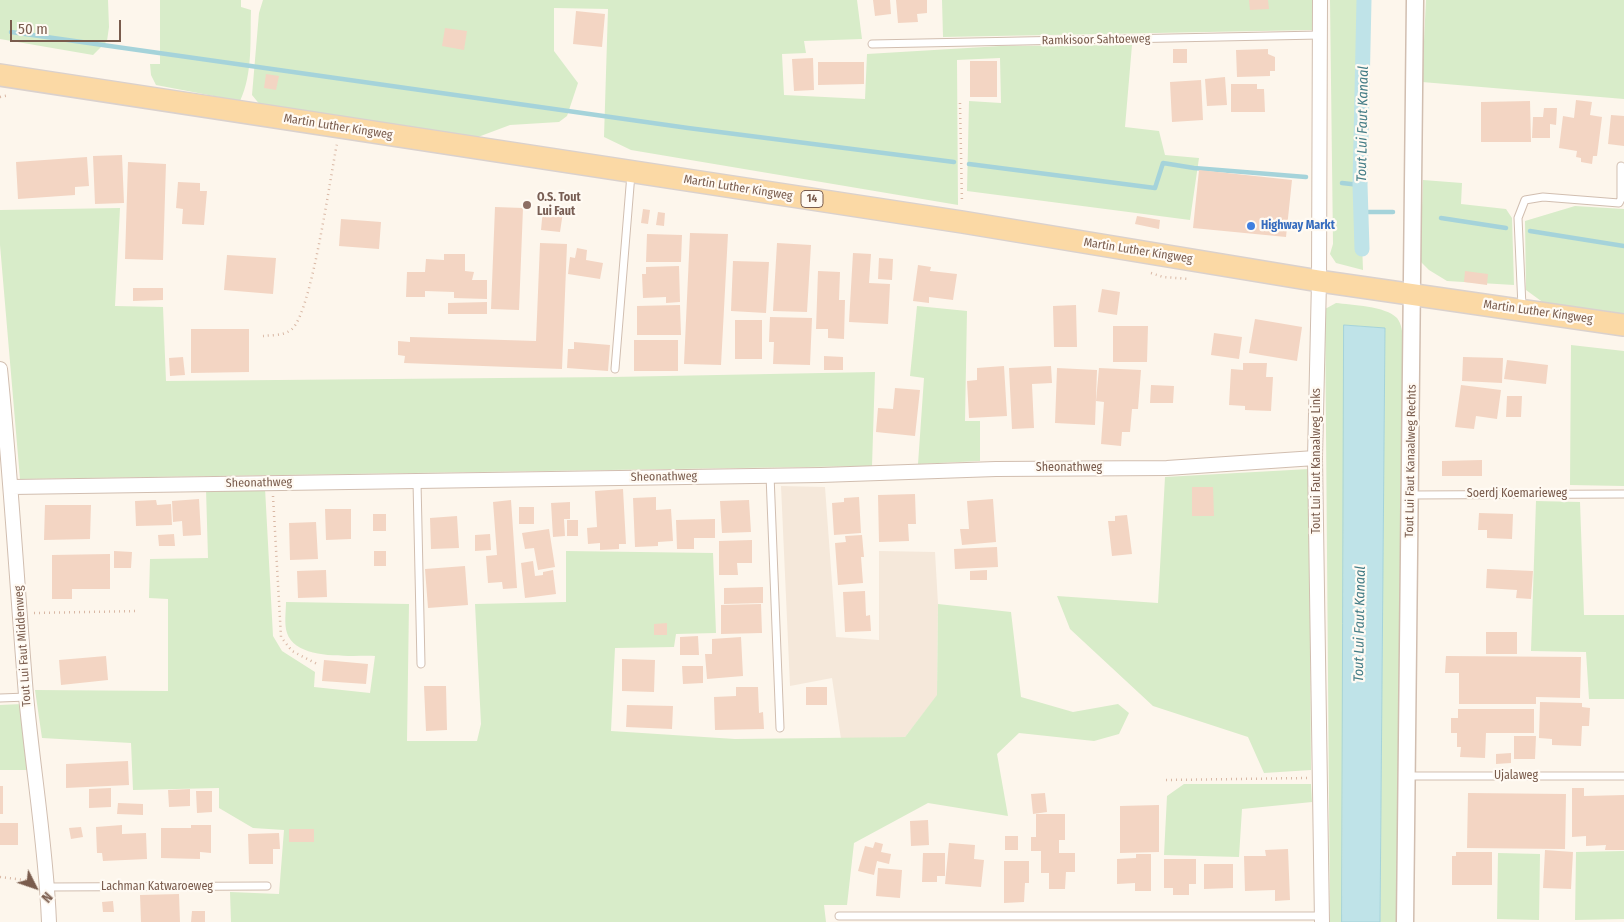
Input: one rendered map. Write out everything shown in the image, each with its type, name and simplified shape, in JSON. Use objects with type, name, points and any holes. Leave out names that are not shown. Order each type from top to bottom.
[{"type":"main road","name":"Martin Luther Kingweg","points":[[0,75],[962,222],[1319,281],[1624,325]]},
{"type":"street","name":"Tout Lui Faut Kanaalweg Links","points":[[1320,0],[1319,281],[1315,458],[1318,778],[1322,919]]},
{"type":"street","name":"Tout Lui Faut Kanaalweg Rechts","points":[[1405,922],[1415,0]]},
{"type":"street","name":"Tout Lui Faut Middenweg","points":[[0,369],[8,496],[20,613],[26,697],[47,885],[49,922]]},
{"type":"street","name":"Sheonathweg","points":[[8,496],[272,482],[417,482],[996,469],[1168,468],[1315,458]]},
{"type":"lane","name":"Ramkisoor Sahtoeweg","points":[[872,44],[1320,35]]},
{"type":"lane","points":[[1522,310],[1518,218],[1524,200],[1543,197],[1619,203],[1621,199],[1620,166]]},
{"type":"lane","points":[[615,369],[631,171]]},
{"type":"lane","points":[[770,475],[780,728]]},
{"type":"lane","points":[[417,482],[421,664]]},
{"type":"lane","name":"Soerdj Koemarieweg","points":[[1410,495],[1624,494]]},
{"type":"lane","points":[[0,698],[26,697]]},
{"type":"lane","name":"Ujalaweg","points":[[1408,776],[1624,776]]},
{"type":"lane","name":"Lachman Katwaroeweg","points":[[47,885],[266,886]]},
{"type":"lane","points":[[839,916],[1322,919]]},
{"type":"path","points":[[960,103],[962,222]]},
{"type":"path","points":[[263,336],[280,335],[292,329],[307,300],[340,127]]},
{"type":"path","points":[[272,482],[281,637],[292,651],[317,664]]},
{"type":"path","points":[[20,613],[138,611]]},
{"type":"path","points":[[1166,780],[1318,778]]},
{"type":"path","points":[[0,878],[47,885]]},
{"type":"shaded area","points":[[781,486],[825,487],[836,637],[879,640],[879,551],[935,552],[938,604],[937,696],[905,737],[841,739],[832,678],[790,686]]},
{"type":"green space","points":[[0,0],[108,0],[109,27],[107,41],[93,55],[0,39]]},
{"type":"green space","points":[[160,0],[241,0],[241,7],[251,10],[249,68],[240,101],[156,85],[151,75],[150,64],[160,64]]},
{"type":"green space","points":[[263,0],[857,0],[862,39],[804,41],[806,53],[782,54],[784,95],[865,99],[867,54],[1001,46],[1132,45],[1125,127],[1159,131],[1165,155],[1199,158],[1190,220],[967,191],[969,101],[1001,103],[1000,58],[957,60],[958,205],[631,150],[604,137],[608,9],[554,8],[554,51],[578,83],[567,116],[559,122],[510,125],[478,137],[261,106],[252,95],[259,13]]},
{"type":"green space","points":[[942,0],[1314,0],[1314,30],[943,37]]},
{"type":"green space","points":[[1330,0],[1364,0],[1360,185],[1363,270],[1336,263],[1330,254],[1333,244]]},
{"type":"green space","points":[[1426,0],[1624,0],[1624,99],[1422,82]]},
{"type":"green space","points":[[1423,180],[1462,183],[1461,204],[1506,209],[1512,218],[1514,285],[1447,281],[1429,270],[1420,261]]},
{"type":"green space","points":[[1575,206],[1624,209],[1624,315],[1548,306],[1526,290],[1525,221]]},
{"type":"green space","points":[[120,208],[115,306],[163,307],[166,381],[612,377],[875,372],[872,466],[20,479],[0,245],[0,210]]},
{"type":"green space","points":[[1336,303],[1368,307],[1392,314],[1400,323],[1404,341],[1397,922],[1380,922],[1385,329],[1345,325],[1342,922],[1330,922],[1325,309]]},
{"type":"green space","points":[[917,306],[967,311],[965,421],[980,421],[980,461],[918,464],[924,378],[910,376]]},
{"type":"green space","points":[[1571,345],[1624,351],[1624,486],[1570,485]]},
{"type":"green space","points":[[1309,469],[1311,770],[1264,773],[1248,737],[1153,706],[1070,629],[1057,596],[1158,603],[1165,477]]},
{"type":"green space","points":[[265,488],[273,636],[282,651],[315,672],[314,687],[370,693],[375,656],[325,655],[301,648],[292,642],[287,633],[285,622],[286,602],[409,604],[407,741],[477,741],[481,724],[475,604],[566,602],[566,551],[713,553],[716,633],[676,634],[674,647],[615,648],[611,731],[735,739],[905,737],[937,695],[938,604],[1011,612],[1021,697],[1073,712],[1118,704],[1129,713],[1119,734],[1094,741],[1019,733],[997,754],[1008,816],[928,803],[854,843],[847,905],[824,905],[826,922],[231,922],[230,892],[279,894],[284,830],[253,828],[219,808],[219,788],[133,790],[131,743],[42,738],[35,690],[168,691],[168,599],[149,598],[150,559],[208,558],[206,489]]},
{"type":"green space","points":[[1536,501],[1580,502],[1584,615],[1624,615],[1624,699],[1589,699],[1586,652],[1531,651]]},
{"type":"green space","points":[[22,704],[28,770],[0,770],[0,705]]},
{"type":"green space","points":[[1184,784],[1311,784],[1312,802],[1242,809],[1239,857],[1164,855],[1167,796]]},
{"type":"green space","points":[[1624,851],[1624,919],[1575,920],[1576,852]]},
{"type":"green space","points":[[1498,853],[1540,854],[1539,920],[1497,919]]},
{"type":"water","points":[[1344,325],[1385,328],[1380,922],[1342,922]]},
{"type":"building","points":[[873,0],[890,0],[891,14],[875,16]]},
{"type":"building","points":[[896,0],[927,0],[927,13],[917,14],[918,22],[898,23]]},
{"type":"building","points":[[1249,0],[1268,0],[1269,9],[1250,10]]},
{"type":"building","points":[[576,11],[605,14],[602,47],[573,44]]},
{"type":"building","points":[[445,28],[467,31],[464,50],[442,46]]},
{"type":"building","points":[[1173,49],[1187,49],[1187,63],[1173,63]]},
{"type":"building","points":[[1268,49],[1268,54],[1275,57],[1275,71],[1270,71],[1270,76],[1237,77],[1236,50]]},
{"type":"building","points":[[813,58],[814,90],[794,91],[792,59]]},
{"type":"building","points":[[970,61],[997,61],[997,97],[970,97]]},
{"type":"building","points":[[818,62],[864,62],[864,84],[818,85]]},
{"type":"building","points":[[266,74],[279,76],[276,90],[264,88]]},
{"type":"building","points":[[1225,77],[1227,105],[1207,106],[1205,79]]},
{"type":"building","points":[[1201,80],[1203,120],[1172,122],[1170,82]]},
{"type":"building","points":[[1231,84],[1257,84],[1257,89],[1264,89],[1265,112],[1231,112]]},
{"type":"building","points":[[1576,100],[1592,102],[1590,115],[1602,117],[1597,156],[1593,156],[1592,164],[1581,162],[1581,158],[1576,157],[1577,151],[1559,148],[1563,116],[1574,118]]},
{"type":"building","points":[[1530,101],[1531,142],[1481,142],[1481,102]]},
{"type":"building","points":[[1544,108],[1557,108],[1556,125],[1550,124],[1550,138],[1532,138],[1533,117],[1543,117]]},
{"type":"building","points":[[1611,115],[1624,116],[1624,146],[1608,144]]},
{"type":"building","points":[[122,155],[124,203],[95,204],[93,156]]},
{"type":"building","points":[[87,157],[89,186],[75,187],[75,195],[18,199],[16,162]]},
{"type":"building","points":[[128,162],[166,164],[163,260],[125,259]]},
{"type":"building","points":[[1199,170],[1292,180],[1286,237],[1193,228]]},
{"type":"building","points":[[178,182],[200,183],[200,191],[207,191],[204,225],[182,224],[183,209],[176,208]]},
{"type":"building","points":[[495,207],[523,208],[519,310],[491,309]]},
{"type":"building","points":[[543,209],[563,212],[560,232],[541,230]]},
{"type":"building","points":[[643,209],[650,210],[648,224],[641,223]]},
{"type":"building","points":[[658,212],[665,213],[664,226],[656,225]]},
{"type":"building","points":[[1137,216],[1160,220],[1159,229],[1135,224]]},
{"type":"building","points":[[341,219],[381,222],[379,249],[339,246]]},
{"type":"building","points":[[690,233],[728,234],[721,365],[684,364]]},
{"type":"building","points":[[647,234],[682,235],[681,262],[646,262]]},
{"type":"building","points":[[540,243],[567,244],[562,369],[404,363],[405,356],[398,355],[398,341],[410,342],[410,337],[536,341]]},
{"type":"building","points":[[777,243],[811,245],[807,312],[773,311]]},
{"type":"building","points":[[577,248],[587,250],[586,260],[603,263],[600,279],[568,274],[570,257],[575,258]]},
{"type":"building","points":[[853,253],[871,254],[869,283],[890,284],[888,324],[849,322]]},
{"type":"building","points":[[444,254],[465,254],[465,271],[474,272],[472,280],[487,280],[487,299],[454,298],[454,292],[425,291],[425,297],[406,297],[407,272],[425,272],[426,259],[444,260]]},
{"type":"building","points":[[227,255],[276,258],[273,294],[224,290]]},
{"type":"building","points":[[879,258],[893,259],[892,280],[878,279]]},
{"type":"building","points":[[733,261],[769,262],[766,313],[731,311]]},
{"type":"building","points":[[918,265],[931,267],[930,271],[957,274],[953,300],[929,297],[929,303],[913,301]]},
{"type":"building","points":[[679,266],[680,302],[666,303],[666,297],[643,298],[642,274],[646,274],[646,267]]},
{"type":"building","points":[[818,271],[840,272],[839,300],[845,300],[844,339],[828,338],[828,329],[816,329]]},
{"type":"building","points":[[1465,271],[1488,274],[1487,285],[1464,282]]},
{"type":"building","points":[[133,288],[163,288],[163,300],[133,301]]},
{"type":"building","points":[[1102,289],[1120,292],[1117,315],[1098,312]]},
{"type":"building","points":[[487,302],[487,314],[448,314],[448,303]]},
{"type":"building","points":[[680,305],[681,335],[637,335],[637,306]]},
{"type":"building","points":[[1076,305],[1077,347],[1054,347],[1053,306]]},
{"type":"building","points":[[770,317],[812,318],[810,365],[773,364],[774,342],[769,342]]},
{"type":"building","points":[[1255,319],[1302,327],[1297,361],[1249,353]]},
{"type":"building","points":[[735,320],[762,320],[762,359],[735,359]]},
{"type":"building","points":[[1113,326],[1148,326],[1147,362],[1113,362]]},
{"type":"building","points":[[191,329],[249,329],[249,372],[191,373]]},
{"type":"building","points":[[1214,333],[1242,337],[1239,359],[1211,355]]},
{"type":"building","points":[[634,340],[678,340],[678,371],[634,371]]},
{"type":"building","points":[[574,342],[610,345],[608,371],[567,368],[568,349],[574,349]]},
{"type":"building","points":[[824,356],[843,357],[843,370],[824,370]]},
{"type":"building","points":[[183,357],[185,375],[170,376],[169,358]]},
{"type":"building","points":[[1463,357],[1503,358],[1502,383],[1462,381]]},
{"type":"building","points":[[1507,360],[1548,365],[1546,384],[1504,379]]},
{"type":"building","points":[[1243,363],[1267,363],[1266,377],[1273,377],[1271,411],[1245,410],[1245,406],[1229,405],[1231,369],[1243,370]]},
{"type":"building","points":[[1004,366],[1007,416],[969,418],[967,381],[977,380],[977,368]]},
{"type":"building","points":[[1051,366],[1052,383],[1032,384],[1034,428],[1012,429],[1009,368]]},
{"type":"building","points":[[1057,368],[1097,370],[1095,425],[1055,423]]},
{"type":"building","points":[[1099,368],[1141,370],[1138,409],[1132,409],[1130,432],[1122,432],[1121,446],[1101,444],[1104,402],[1096,401]]},
{"type":"building","points":[[1151,385],[1174,386],[1173,403],[1150,403]]},
{"type":"building","points":[[1461,385],[1501,390],[1497,419],[1476,416],[1474,429],[1455,427]]},
{"type":"building","points":[[895,388],[920,390],[915,436],[876,432],[878,408],[893,409]]},
{"type":"building","points":[[1507,396],[1522,396],[1521,417],[1506,417]]},
{"type":"building","points":[[1482,460],[1482,476],[1442,476],[1442,461]]},
{"type":"building","points":[[1192,487],[1213,487],[1214,516],[1192,516]]},
{"type":"building","points":[[623,489],[626,544],[619,544],[619,549],[600,550],[600,543],[588,544],[587,528],[597,527],[595,491]]},
{"type":"building","points":[[915,494],[916,524],[908,524],[909,541],[879,542],[878,495]]},
{"type":"building","points":[[656,497],[656,510],[671,509],[673,541],[658,542],[658,546],[635,547],[633,498]]},
{"type":"building","points":[[859,497],[861,533],[834,535],[832,503],[844,502],[844,498]]},
{"type":"building","points":[[199,499],[201,535],[183,536],[182,521],[173,522],[172,501]]},
{"type":"building","points":[[993,499],[996,542],[962,545],[960,529],[969,529],[967,501]]},
{"type":"building","points":[[156,500],[157,505],[171,504],[172,525],[136,526],[135,501]]},
{"type":"building","points":[[511,500],[517,588],[503,589],[502,582],[488,583],[486,556],[497,555],[493,502]]},
{"type":"building","points":[[749,500],[751,532],[722,533],[720,501]]},
{"type":"building","points":[[570,502],[570,519],[564,519],[565,536],[553,537],[551,503]]},
{"type":"building","points":[[45,505],[91,505],[90,539],[44,540]]},
{"type":"building","points":[[519,507],[534,507],[534,524],[519,524]]},
{"type":"building","points":[[325,509],[351,509],[351,539],[326,540]]},
{"type":"building","points":[[1479,513],[1513,514],[1512,539],[1487,538],[1487,530],[1478,530]]},
{"type":"building","points":[[373,514],[386,514],[386,531],[373,531]]},
{"type":"building","points":[[1127,515],[1132,554],[1112,556],[1108,521],[1115,521],[1115,516]]},
{"type":"building","points":[[457,516],[459,548],[431,549],[430,518]]},
{"type":"building","points":[[715,519],[715,538],[694,538],[694,549],[677,549],[676,520]]},
{"type":"building","points":[[567,520],[578,520],[578,536],[567,536]]},
{"type":"building","points":[[316,522],[318,559],[290,560],[289,523]]},
{"type":"building","points":[[549,529],[555,567],[538,570],[534,548],[525,549],[522,533]]},
{"type":"building","points":[[174,534],[175,546],[159,546],[158,535]]},
{"type":"building","points":[[490,534],[491,550],[475,551],[475,535]]},
{"type":"building","points":[[862,535],[864,557],[861,557],[863,583],[838,585],[835,543],[846,542],[845,536]]},
{"type":"building","points":[[752,540],[752,563],[737,563],[738,575],[719,575],[719,541]]},
{"type":"building","points":[[997,547],[998,567],[955,569],[954,549]]},
{"type":"building","points":[[114,551],[132,552],[131,568],[114,568]]},
{"type":"building","points":[[374,551],[386,551],[386,566],[374,566]]},
{"type":"building","points":[[110,554],[110,589],[72,589],[72,599],[52,599],[52,555]]},
{"type":"building","points":[[533,561],[535,576],[543,575],[543,572],[553,570],[556,594],[525,598],[521,563]]},
{"type":"building","points":[[465,566],[468,605],[428,608],[425,569]]},
{"type":"building","points":[[1487,569],[1533,571],[1531,599],[1516,598],[1517,590],[1486,588]]},
{"type":"building","points":[[326,570],[327,597],[298,598],[297,571]]},
{"type":"building","points":[[987,570],[987,580],[970,580],[970,571]]},
{"type":"building","points":[[763,587],[763,603],[724,604],[724,588]]},
{"type":"building","points":[[865,591],[866,616],[870,615],[871,631],[845,632],[843,592]]},
{"type":"building","points":[[761,604],[762,633],[721,634],[721,605]]},
{"type":"building","points":[[667,623],[667,635],[654,635],[654,624]]},
{"type":"building","points":[[1486,632],[1517,632],[1517,654],[1486,654]]},
{"type":"building","points":[[698,636],[699,655],[680,655],[680,637]]},
{"type":"building","points":[[741,637],[743,676],[707,679],[705,654],[712,654],[712,639]]},
{"type":"building","points":[[106,656],[108,680],[61,685],[59,660]]},
{"type":"building","points":[[1446,656],[1581,657],[1580,698],[1536,697],[1536,704],[1459,704],[1459,673],[1445,673]]},
{"type":"building","points":[[622,659],[655,660],[654,692],[622,691]]},
{"type":"building","points":[[324,660],[368,664],[366,684],[322,681]]},
{"type":"building","points":[[682,666],[703,666],[703,683],[683,684]]},
{"type":"building","points":[[424,686],[446,686],[447,730],[426,731]]},
{"type":"building","points":[[736,687],[758,687],[759,713],[763,712],[764,729],[715,730],[714,697],[736,696]]},
{"type":"building","points":[[806,687],[827,687],[827,705],[806,705]]},
{"type":"building","points":[[1540,702],[1582,703],[1582,707],[1590,708],[1589,726],[1582,726],[1581,746],[1552,745],[1552,739],[1539,738]]},
{"type":"building","points":[[627,705],[673,706],[672,729],[626,727]]},
{"type":"building","points":[[1458,709],[1534,709],[1534,733],[1486,733],[1485,758],[1460,757],[1461,747],[1457,747],[1457,733],[1451,733],[1451,718],[1458,718]]},
{"type":"building","points":[[1514,736],[1536,736],[1535,759],[1514,759]]},
{"type":"building","points":[[1511,753],[1511,763],[1496,764],[1496,754]]},
{"type":"building","points":[[128,761],[129,785],[66,788],[66,764]]},
{"type":"building","points":[[0,786],[3,786],[3,814],[0,814]]},
{"type":"building","points":[[111,788],[111,807],[89,808],[89,789]]},
{"type":"building","points":[[1572,788],[1584,788],[1584,796],[1624,795],[1624,850],[1605,850],[1606,845],[1586,846],[1586,836],[1572,837]]},
{"type":"building","points":[[190,789],[190,806],[169,807],[168,790]]},
{"type":"building","points":[[196,791],[212,791],[212,812],[197,813]]},
{"type":"building","points":[[1045,793],[1047,812],[1033,814],[1031,794]]},
{"type":"building","points":[[1468,793],[1566,794],[1565,849],[1467,848]]},
{"type":"building","points":[[118,803],[143,804],[143,815],[117,814]]},
{"type":"building","points":[[1159,805],[1159,852],[1120,853],[1120,806]]},
{"type":"building","points":[[1036,814],[1065,814],[1065,840],[1059,840],[1059,853],[1075,853],[1075,872],[1066,872],[1065,889],[1049,889],[1049,873],[1041,873],[1041,851],[1031,851],[1031,837],[1036,837]]},
{"type":"building","points":[[928,820],[929,845],[911,846],[910,821]]},
{"type":"building","points":[[0,823],[18,823],[18,845],[0,845]]},
{"type":"building","points":[[122,825],[122,834],[146,833],[147,859],[103,861],[102,853],[97,853],[96,827]]},
{"type":"building","points":[[191,825],[211,825],[211,853],[200,852],[200,859],[161,858],[161,828],[191,828]]},
{"type":"building","points":[[81,827],[83,837],[71,839],[69,828]]},
{"type":"building","points":[[289,829],[314,829],[314,842],[289,842]]},
{"type":"building","points":[[279,833],[280,849],[273,849],[273,864],[249,864],[248,834]]},
{"type":"building","points":[[1005,836],[1018,836],[1018,850],[1005,850]]},
{"type":"building","points":[[875,842],[883,844],[881,852],[891,854],[889,864],[877,861],[874,875],[858,871],[865,846],[873,848]]},
{"type":"building","points":[[949,843],[975,845],[974,859],[984,860],[981,887],[945,884]]},
{"type":"building","points":[[1288,849],[1290,900],[1275,901],[1275,890],[1245,891],[1244,856],[1266,856],[1265,850]]},
{"type":"building","points":[[1545,850],[1573,852],[1571,889],[1543,888]]},
{"type":"building","points":[[1456,852],[1492,852],[1492,885],[1452,885],[1452,856],[1456,856]]},
{"type":"building","points":[[923,853],[945,853],[945,876],[937,876],[937,882],[922,882]]},
{"type":"building","points":[[1136,854],[1151,854],[1151,891],[1135,891],[1135,883],[1117,884],[1117,859],[1136,858]]},
{"type":"building","points":[[1164,859],[1196,859],[1196,884],[1189,884],[1189,895],[1173,895],[1173,888],[1164,888]]},
{"type":"building","points":[[1004,861],[1029,861],[1029,883],[1025,883],[1024,902],[1004,903]]},
{"type":"building","points":[[1204,864],[1233,864],[1233,888],[1204,889]]},
{"type":"building","points":[[878,868],[902,870],[900,898],[876,896]]},
{"type":"building","points":[[179,894],[180,922],[141,922],[140,895]]},
{"type":"building","points":[[113,901],[114,912],[103,912],[102,902]]},
{"type":"building","points":[[192,911],[205,911],[205,922],[191,922]]},
{"type":"waterway","name":"Tout Lui Faut Kanaal","points":[[1362,249],[1360,185],[1364,0]]},
{"type":"waterway","points":[[11,32],[688,128],[954,162]]},
{"type":"waterway","points":[[969,164],[1155,188],[1163,163],[1194,168],[1306,177]]},
{"type":"waterway","points":[[1342,183],[1360,185]]},
{"type":"waterway","points":[[1361,212],[1393,212]]},
{"type":"waterway","points":[[1441,218],[1506,228]]},
{"type":"waterway","points":[[1530,231],[1624,246]]},
{"type":"place","name":"O.S. Tout Lui Faut","points":[[527,205]]},
{"type":"place","name":"Highway Markt","points":[[1251,226]]}]
